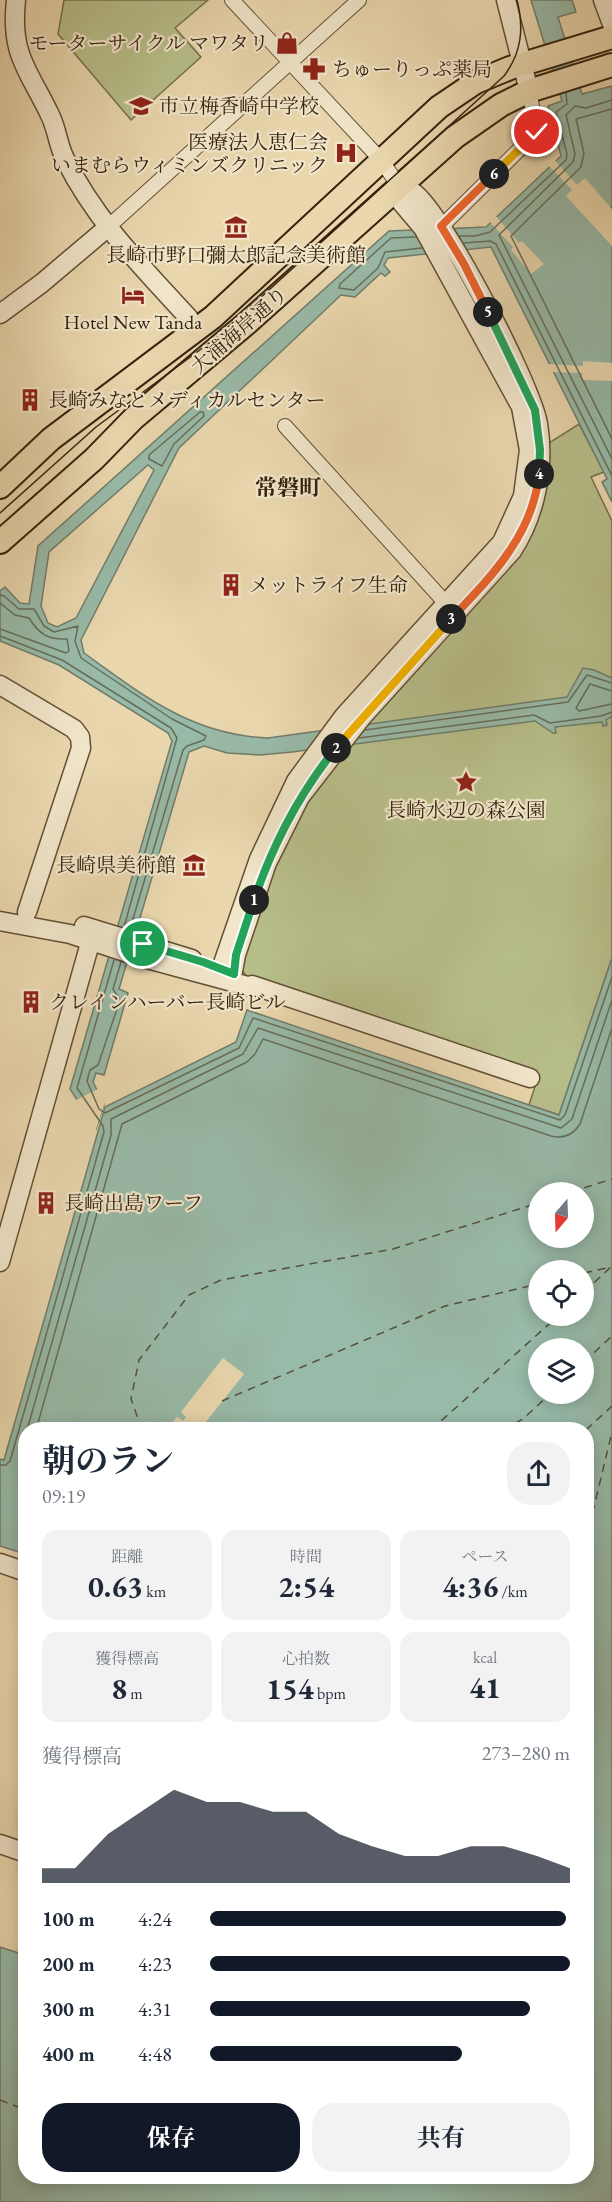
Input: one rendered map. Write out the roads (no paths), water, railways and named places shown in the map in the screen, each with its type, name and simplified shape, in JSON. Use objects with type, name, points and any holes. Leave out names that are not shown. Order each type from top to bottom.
[{"type":"highway","name":"大浦海岸通り","points":[[0,487],[51,439],[114,388],[196,330],[424,120],[457,94],[476,82],[612,37]]},
{"type":"highway","name":"大浦海岸通り","points":[[0,542],[94,459],[134,418],[247,324],[455,138],[501,105],[529,92],[612,65]]},
{"type":"street","points":[[16,0],[14,39],[25,68],[51,117],[64,157],[107,228],[188,317],[196,330]]},
{"type":"street","points":[[226,976],[236,955],[267,863],[321,757],[353,716],[518,542],[538,487],[540,450],[538,425],[530,396],[413,192],[400,188],[382,161],[232,0]]},
{"type":"street","points":[[0,314],[42,283],[107,228],[359,0]]},
{"type":"street","points":[[432,227],[537,132],[506,0]]},
{"type":"street","points":[[603,0],[612,24]]},
{"type":"street","points":[[285,426],[452,609]]},
{"type":"street","points":[[0,685],[74,729],[80,737],[81,748],[27,912]]},
{"type":"street","points":[[0,909],[27,912],[530,1078]]},
{"type":"street","points":[[0,921],[92,935]]},
{"type":"street","points":[[0,1262],[92,935]]},
{"type":"street","points":[[0,1563],[18,1569]]},
{"type":"street","points":[[0,1844],[18,1850]]},
{"type":"water","points":[[531,0],[572,0],[576,12],[558,17],[582,94],[612,86],[612,502],[602,482],[607,479],[491,247],[388,258],[384,265],[390,272],[385,276],[381,273],[355,297],[341,295],[179,448],[81,640],[84,653],[149,698],[192,721],[216,730],[241,735],[268,738],[567,697],[583,668],[612,678],[612,716],[606,720],[607,725],[603,726],[602,722],[555,727],[556,733],[535,721],[260,755],[227,753],[204,746],[189,752],[119,989],[128,993],[104,1075],[96,1073],[93,1082],[104,1104],[96,1129],[70,1089],[172,741],[168,733],[59,665],[0,641],[0,591],[5,587],[20,603],[29,604],[38,546],[389,231],[486,227],[561,156],[548,106],[562,101]],"holes":[[[148,465],[154,470],[76,618],[57,627],[48,623],[41,606],[49,552]]]},
{"type":"water","points":[[612,958],[612,2202],[0,2202],[0,1947],[18,1953],[18,2184],[594,2184],[594,1422],[18,1422],[18,1552],[0,1546],[0,1459],[4,1460],[105,1107],[236,1042],[247,1010],[559,1115]]},
{"type":"tram line","points":[[0,513],[96,427],[216,338],[504,76],[515,58],[520,40],[517,0]]},
{"type":"place","name":"モーターサイクル マワタリ","points":[[287,43]]},
{"type":"place","name":"ちゅーりっぷ薬局","points":[[314,69]]},
{"type":"place","name":"市立梅香崎中学校","points":[[141,106]]},
{"type":"place","name":"医療法人恵仁会 いまむらウィミンズクリニック","points":[[346,153]]},
{"type":"place","name":"長崎市野口彌太郎記念美術館","points":[[236,227]]},
{"type":"place","name":"Hotel New Tanda","points":[[133,295]]},
{"type":"place","name":"長崎みなとメディカルセンター","points":[[30,400]]},
{"type":"place","name":"メットライフ生命","points":[[231,585]]},
{"type":"place","name":"長崎水辺の森公園","points":[[466,782]]},
{"type":"place","name":"長崎県美術館","points":[[194,865]]},
{"type":"place","name":"クレインハーバー長崎ビル","points":[[31,1002]]},
{"type":"place","name":"長崎出島ワーフ","points":[[46,1203]]},
{"type":"district","name":"常磐町","points":[[288,487]]}]
